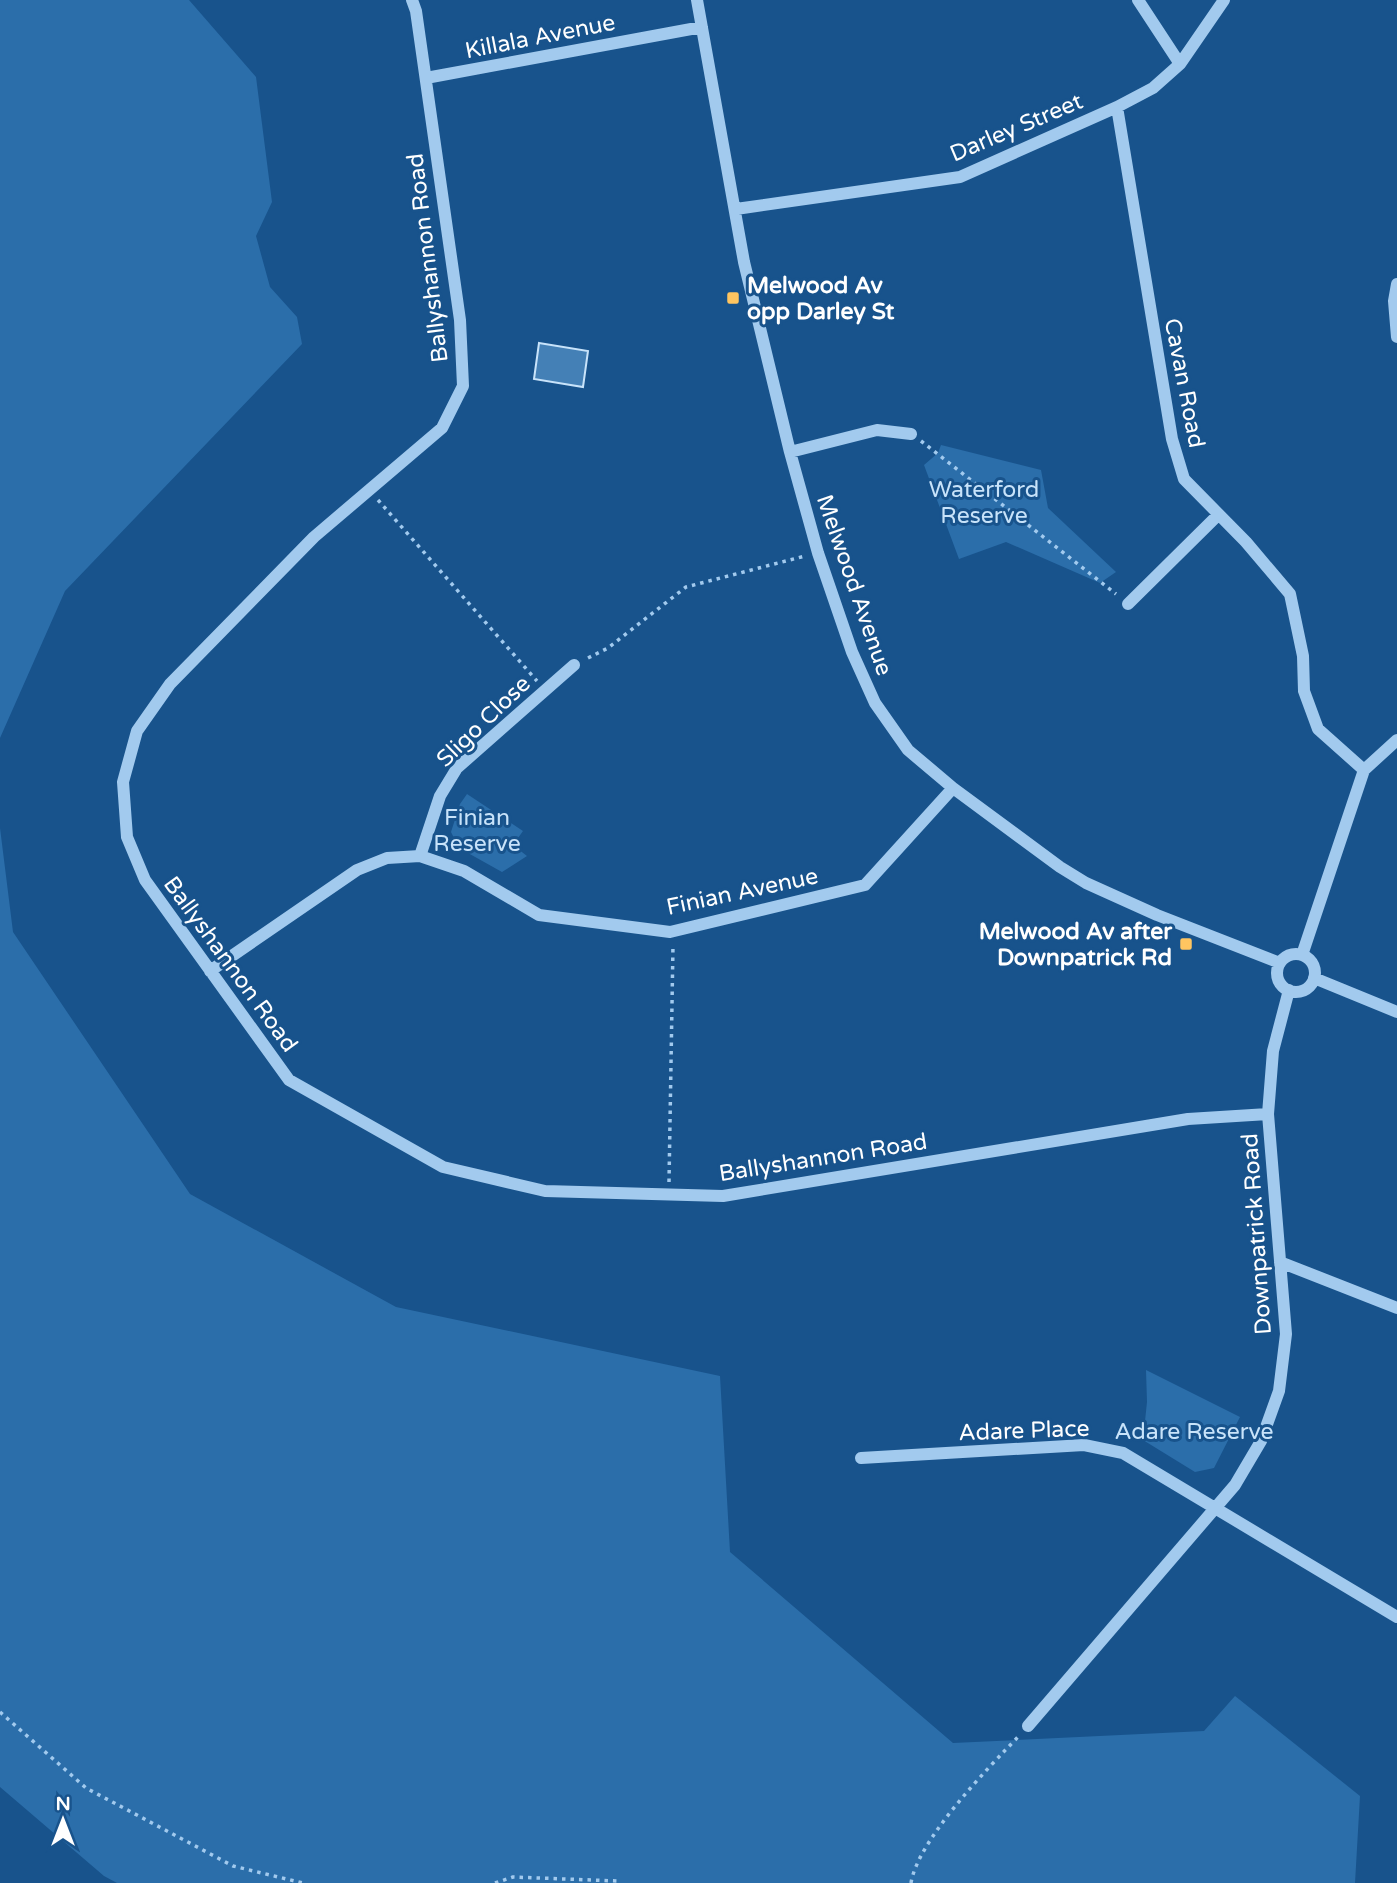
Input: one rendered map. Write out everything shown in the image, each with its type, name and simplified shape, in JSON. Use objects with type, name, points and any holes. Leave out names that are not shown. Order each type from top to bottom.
[{"type":"street","name":"Ballyshannon Road","points":[[412,0],[416,11],[460,320],[463,386],[442,428],[314,537],[170,684],[137,731],[123,782],[127,837],[145,880],[289,1080],[443,1167],[545,1191],[723,1196],[1188,1119],[1268,1114]]},
{"type":"street","name":"Melwood Avenue","points":[[697,0],[744,262],[790,452],[818,553],[852,652],[874,703],[908,750],[953,788],[1060,867],[1086,883],[1157,915],[1280,963]]},
{"type":"street","points":[[1138,0],[1180,64]]},
{"type":"street","name":"Darley Street","points":[[736,209],[960,177],[1117,107],[1153,88],[1180,64],[1224,0]]},
{"type":"street","name":"Killala Avenue","points":[[426,78],[702,27]]},
{"type":"street","name":"Cavan Road","points":[[1117,107],[1172,439],[1184,479],[1246,542],[1290,594],[1303,656],[1304,691],[1318,729],[1364,770]]},
{"type":"street","points":[[1397,284],[1394,301],[1397,337]]},
{"type":"street","points":[[790,452],[877,430],[911,433]]},
{"type":"street","points":[[1128,604],[1218,515]]},
{"type":"street","name":"Sligo Close","points":[[420,856],[440,796],[457,768],[574,665]]},
{"type":"street","points":[[1301,955],[1364,770],[1397,740]]},
{"type":"street","name":"Finian Avenue","points":[[210,971],[357,870],[387,858],[420,856],[464,871],[539,915],[670,932],[865,885],[953,788]]},
{"type":"street","points":[[1301,955],[1314,966],[1314,978],[1307,988],[1301,991],[1289,990],[1279,982],[1280,963],[1289,956],[1301,955]]},
{"type":"street","points":[[1314,978],[1397,1012]]},
{"type":"street","name":"Downpatrick Road","points":[[1028,1726],[1235,1485],[1261,1441],[1279,1391],[1286,1334],[1268,1114],[1273,1051],[1289,990]]},
{"type":"street","points":[[1280,1262],[1397,1308]]},
{"type":"street","name":"Adare Place","points":[[860,1458],[1084,1445],[1123,1453],[1397,1617]]},
{"type":"path","points":[[911,433],[1128,604]]},
{"type":"path","points":[[370,491],[545,690]]},
{"type":"path","points":[[574,665],[608,648],[686,587],[818,553]]},
{"type":"path","points":[[667,1195],[670,1165],[674,949],[670,932]]},
{"type":"path","points":[[0,1712],[86,1788],[233,1866],[303,1883]]},
{"type":"path","points":[[911,1883],[923,1851],[974,1783],[1028,1726]]},
{"type":"path","points":[[495,1883],[513,1877],[621,1883]]},
{"type":"green space","points":[[0,0],[189,0],[256,77],[272,202],[256,236],[270,287],[297,317],[302,344],[65,591],[0,738]]},
{"type":"green space","name":"Waterford Reserve","points":[[941,445],[1041,470],[1048,508],[1116,572],[1100,583],[1006,542],[959,559],[924,465],[938,453]]},
{"type":"green space","name":"Finian Reserve","points":[[467,794],[523,831],[513,845],[527,856],[502,872],[459,848],[451,832],[460,804]]},
{"type":"green space","points":[[0,828],[13,932],[190,1194],[396,1307],[720,1376],[730,1552],[953,1743],[1204,1731],[1235,1696],[1360,1796],[1355,1883],[117,1883],[104,1876],[0,1787]]},
{"type":"green space","name":"Adare Reserve","points":[[1146,1370],[1240,1417],[1214,1468],[1195,1472],[1143,1440],[1147,1402]]},
{"type":"building","points":[[539,343],[588,351],[583,387],[534,379]]},
{"type":"place","name":"Melwood Av opp Darley St","points":[[733,298]]},
{"type":"place","name":"Melwood Av after Downpatrick Rd","points":[[1186,944]]}]
